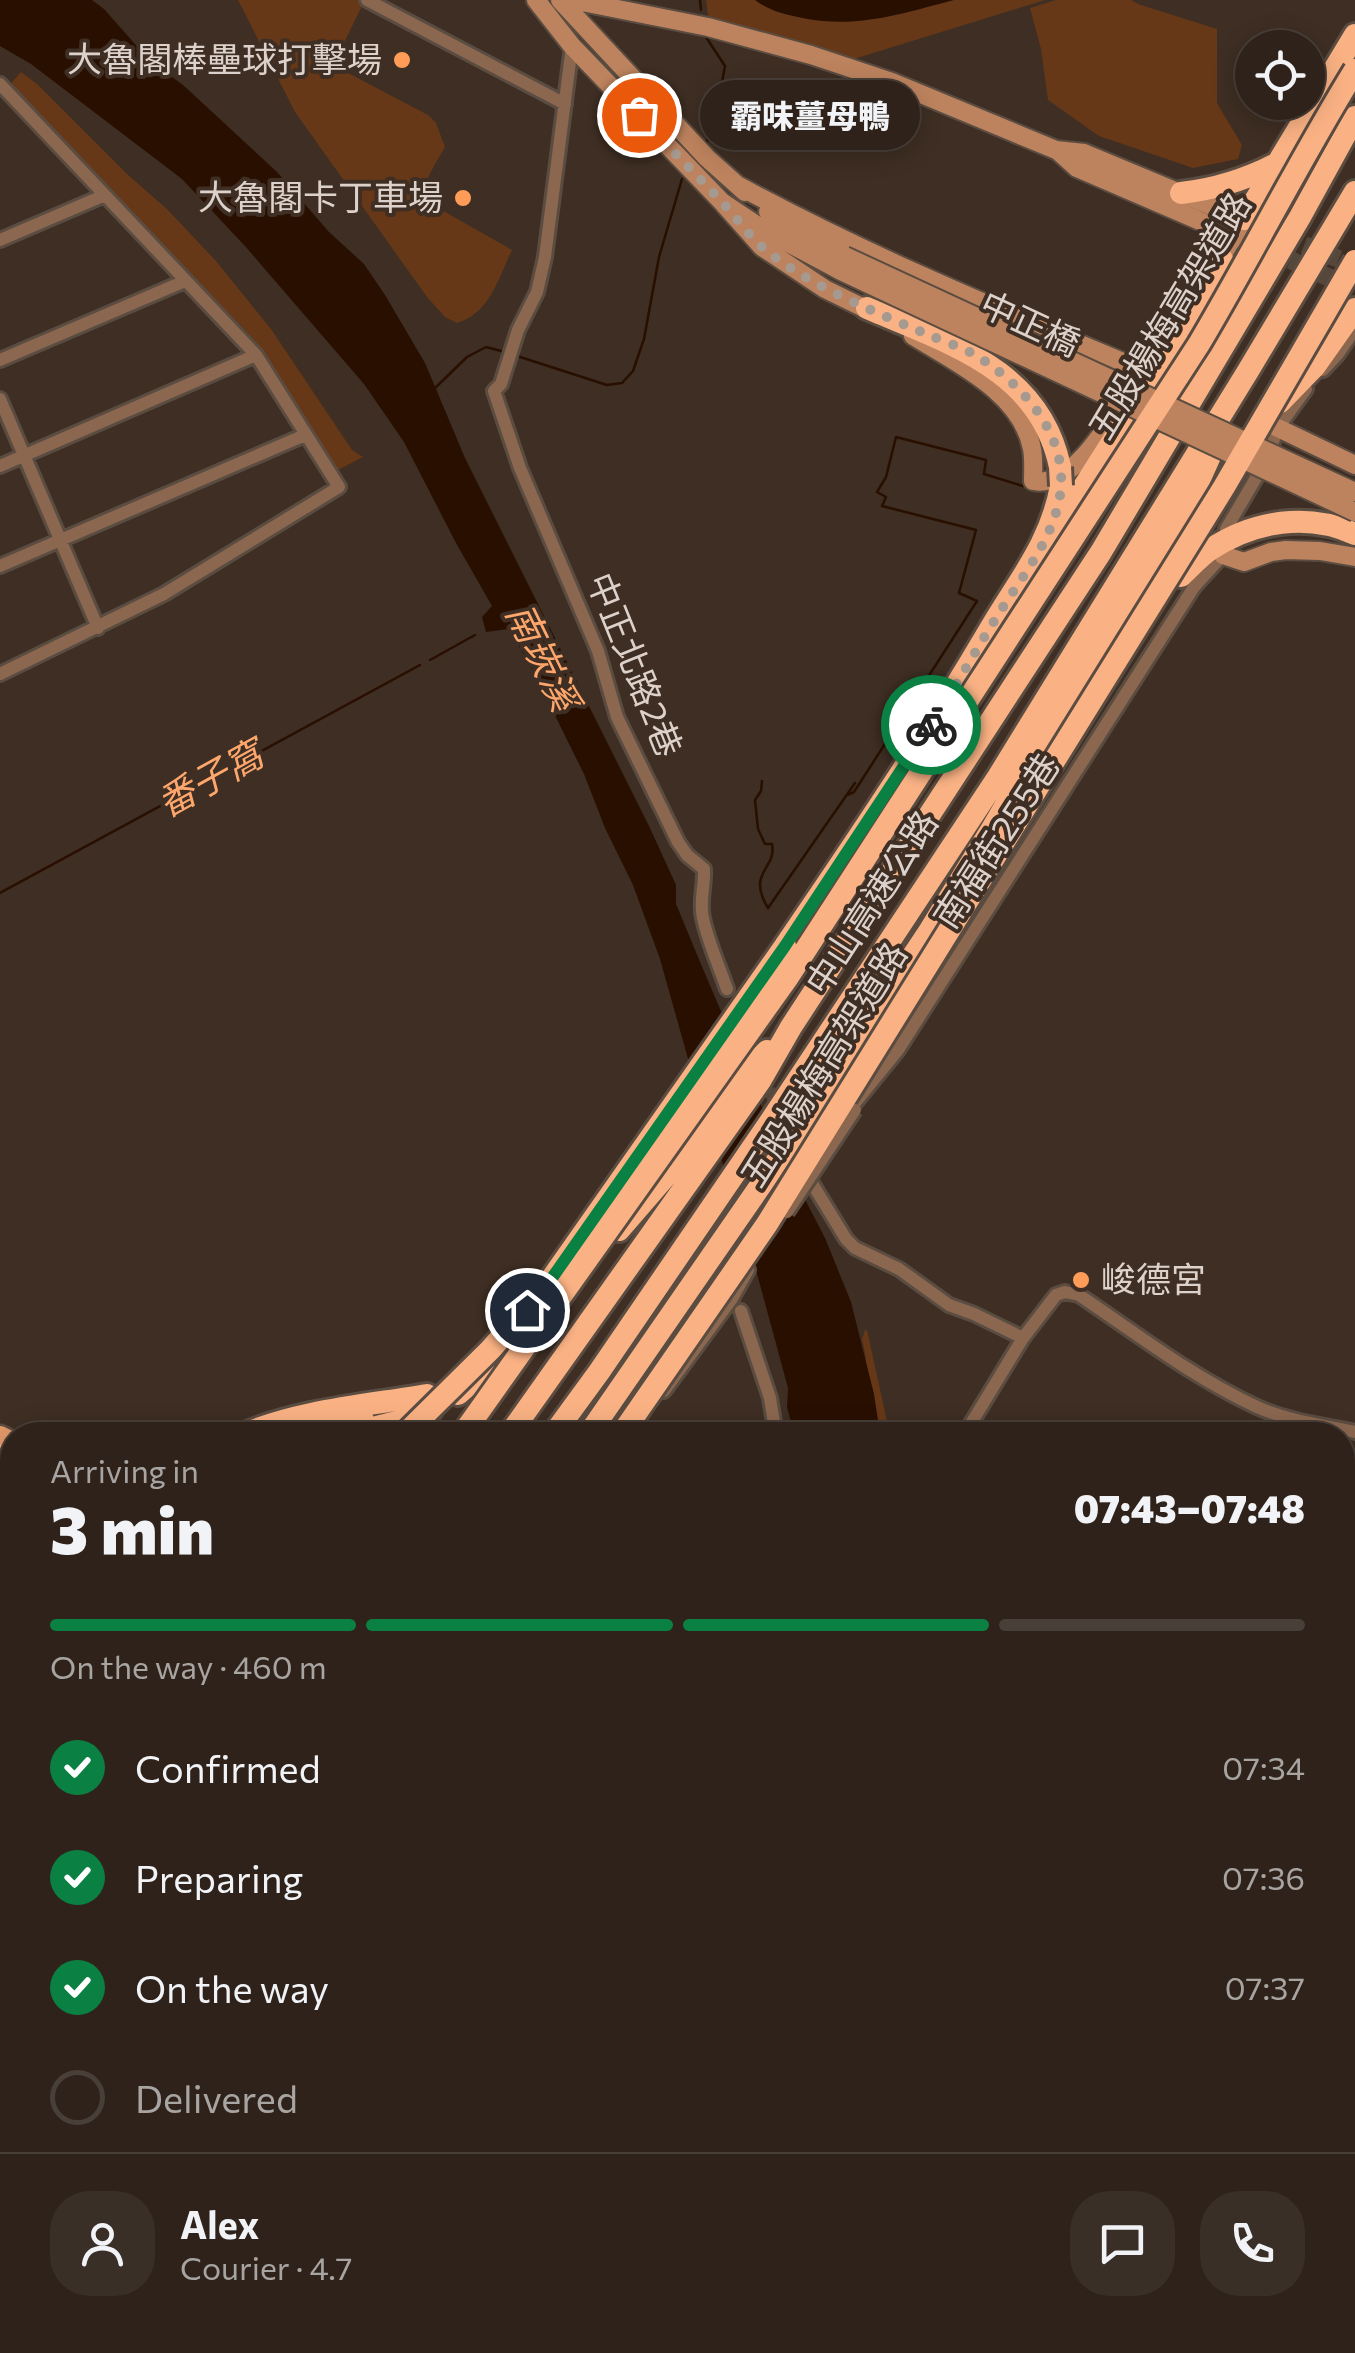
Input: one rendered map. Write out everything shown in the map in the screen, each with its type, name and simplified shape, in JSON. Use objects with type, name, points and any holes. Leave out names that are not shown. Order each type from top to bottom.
[{"type":"highway","points":[[1240,228],[1355,35]]},
{"type":"highway","name":"五股楊梅高架道路","points":[[471,1422],[788,976],[1200,344],[1355,70]]},
{"type":"highway","name":"中山高速公路","points":[[757,1072],[791,1027],[1102,552],[1355,117]]},
{"type":"highway","points":[[1181,193],[1210,190],[1250,178],[1279,162]]},
{"type":"highway","name":"中山高速公路","points":[[562,1422],[774,1116],[998,777],[1355,192]]},
{"type":"highway","points":[[417,1422],[490,1350],[545,1288],[785,946],[1102,461],[1222,259]]},
{"type":"highway","name":"五股楊梅高架道路","points":[[630,1422],[767,1224],[1224,487],[1350,262]]},
{"type":"highway","points":[[867,308],[978,356],[1012,382],[1046,424],[1057,451],[1061,477],[1053,521],[1033,564]]},
{"type":"highway","points":[[791,1147],[824,1122],[937,962],[1181,576],[1281,401],[1315,366],[1355,309]]},
{"type":"highway","points":[[597,1422],[791,1147],[939,916],[1193,494],[1248,371]]},
{"type":"highway","points":[[1181,576],[1210,549],[1270,523],[1309,520],[1355,534]]},
{"type":"highway","points":[[396,1422],[437,1408],[481,1375],[592,1265],[700,1134],[757,1072]]},
{"type":"highway","points":[[519,1422],[702,1162],[757,1072]]},
{"type":"highway","points":[[344,1422],[427,1395],[534,1323]]},
{"type":"highway","points":[[283,1422],[427,1395]]},
{"type":"street","points":[[367,0],[565,104]]},
{"type":"street","points":[[536,0],[572,46],[762,248],[826,289],[867,308],[994,389],[1019,415],[1032,447],[1033,481],[1052,480],[1086,454],[1138,379],[1137,368]]},
{"type":"street","points":[[560,0],[707,158],[776,220],[843,264]]},
{"type":"street","points":[[572,0],[708,27],[892,82],[1056,150],[1084,153],[1181,193],[1240,228]]},
{"type":"street","name":"中正北路2巷","points":[[572,46],[545,257],[537,292],[518,330],[501,384],[494,390],[520,468],[598,651],[617,717],[678,842],[704,869],[703,919],[727,989]]},
{"type":"street","points":[[0,84],[256,355],[338,487],[164,594],[0,674]]},
{"type":"street","points":[[1056,150],[1077,168],[1266,239]]},
{"type":"street","points":[[739,186],[942,286],[1137,368],[1148,364],[1240,228]]},
{"type":"street","points":[[0,240],[105,195]]},
{"type":"street","points":[[722,202],[764,230],[843,264]]},
{"type":"street","name":"中正橋","points":[[843,264],[1355,492]]},
{"type":"street","name":"中正橋","points":[[843,264],[1355,512]]},
{"type":"street","points":[[1332,279],[1355,290]]},
{"type":"street","points":[[0,360],[186,281]]},
{"type":"street","points":[[1226,529],[1266,461],[1278,428],[1355,329]]},
{"type":"street","points":[[0,466],[256,355]]},
{"type":"street","points":[[0,399],[98,628]]},
{"type":"street","points":[[1278,428],[1355,465]]},
{"type":"street","points":[[0,566],[306,434]]},
{"type":"street","points":[[1223,555],[1244,562],[1286,550],[1355,557]]},
{"type":"street","name":"南福街255巷","points":[[1024,1338],[949,1304],[899,1269],[855,1248],[807,1175],[842,1120],[898,1050],[1194,587],[1223,555]]},
{"type":"street","points":[[644,1422],[898,1050]]},
{"type":"street","points":[[972,1422],[1024,1338],[1056,1295],[1065,1292],[1079,1295],[1213,1383],[1259,1408],[1308,1422]]},
{"type":"street","points":[[740,1311],[770,1398],[774,1422]]},
{"type":"shaded area","points":[[238,0],[364,2],[333,65],[428,115],[436,123],[445,147],[428,179],[424,200],[512,250],[492,294],[478,311],[457,323],[445,317],[427,297],[295,112]]},
{"type":"shaded area","points":[[706,0],[1045,0],[854,59],[708,16]]},
{"type":"shaded area","points":[[1056,0],[1131,0],[1217,29],[1217,103],[1242,145],[1238,159],[1193,168],[1099,136],[1048,100],[1030,8]]},
{"type":"shaded area","points":[[21,72],[168,210],[216,261],[271,329],[352,450],[363,457],[338,470],[333,465],[259,345],[14,90],[12,82]]},
{"type":"shaded area","points":[[867,1330],[887,1422],[873,1422],[862,1339]]},
{"type":"water","name":"南崁溪","points":[[0,0],[92,0],[150,61],[183,85],[277,172],[329,232],[364,264],[385,295],[425,363],[465,458],[676,885],[676,904],[703,969],[784,1159],[825,1238],[851,1302],[878,1422],[791,1422],[788,1388],[743,1222],[633,885],[528,661],[508,629],[486,632],[482,617],[492,606],[404,442],[364,384],[182,179],[31,64],[0,46]]},
{"type":"water","points":[[755,0],[954,0],[877,19],[838,22],[787,14]]},
{"type":"waterway","points":[[700,0],[701,10]]},
{"type":"waterway","points":[[706,37],[725,66],[706,145]]},
{"type":"waterway","points":[[517,356],[607,385],[622,383],[633,371],[644,339],[659,257],[682,179]]},
{"type":"waterway","points":[[434,389],[467,357],[486,347],[505,352]]},
{"type":"waterway","points":[[847,795],[854,792],[977,601],[959,593],[976,530],[882,506],[886,497],[877,492],[886,477],[896,437],[986,460],[984,474],[1023,486]]},
{"type":"waterway","name":"番子窩","points":[[430,660],[475,635]]},
{"type":"waterway","name":"番子窩","points":[[0,893],[420,665]]},
{"type":"waterway","points":[[762,781],[755,800],[758,829],[765,844],[772,844],[760,886],[768,908],[855,783]]},
{"type":"tunnel","points":[[1279,235],[1339,259]]},
{"type":"tunnel","points":[[1266,249],[1332,279]]},
{"type":"tunnel","points":[[762,1073],[804,1169]]},
{"type":"way so far","points":[[639,115],[762,248],[826,289],[978,356],[1012,382],[1046,424],[1060,467],[1061,486],[1053,521],[1033,564],[931,725]]},
{"type":"place","name":"大魯閣棒壘球打擊場","points":[[402,60]]},
{"type":"place","name":"霸味薑母鴨","points":[[639,115]]},
{"type":"place","name":"大魯閣卡丁車場","points":[[463,198]]},
{"type":"place","name":"峻德宮","points":[[1081,1280]]},
{"type":"route","points":[[527,1310],[785,946],[931,725]]}]
